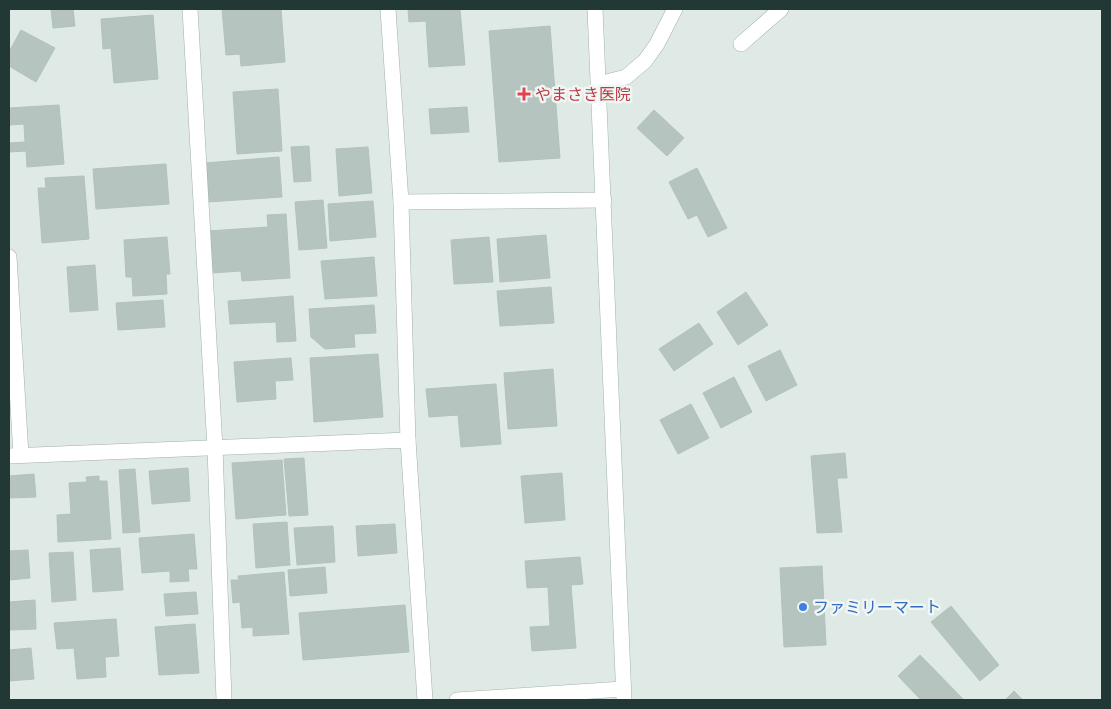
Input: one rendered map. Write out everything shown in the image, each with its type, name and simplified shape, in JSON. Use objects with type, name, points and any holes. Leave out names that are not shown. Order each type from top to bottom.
[{"type":"street","points":[[190,9],[215,448],[224,700]]},
{"type":"street","points":[[388,9],[401,202],[408,440],[425,700]]},
{"type":"street","points":[[457,700],[624,695],[595,9]]},
{"type":"street","points":[[599,84],[626,77],[645,61],[657,44],[675,9]]},
{"type":"street","points":[[741,44],[782,9]]},
{"type":"street","points":[[401,202],[604,200]]},
{"type":"street","points":[[9,257],[15,456],[408,440]]},
{"type":"building","points":[[51,9],[73,9],[75,26],[53,28]]},
{"type":"building","points":[[222,9],[281,9],[285,62],[241,66],[240,54],[226,55]]},
{"type":"building","points":[[408,9],[460,9],[465,65],[429,67],[426,21],[409,22]]},
{"type":"building","points":[[153,15],[158,79],[114,83],[111,48],[103,49],[101,19]]},
{"type":"building","name":"やまさき医院","points":[[550,26],[560,158],[499,162],[489,31]]},
{"type":"building","points":[[21,30],[55,48],[36,82],[9,66],[9,52]]},
{"type":"building","points":[[278,89],[282,151],[237,154],[233,92]]},
{"type":"building","points":[[59,105],[64,164],[27,167],[26,151],[9,152],[9,143],[25,142],[24,124],[9,125],[9,108]]},
{"type":"building","points":[[467,107],[469,132],[431,134],[429,109]]},
{"type":"building","points":[[654,110],[684,138],[667,156],[637,128]]},
{"type":"building","points":[[309,146],[311,181],[294,182],[291,147]]},
{"type":"building","points":[[368,147],[372,193],[339,196],[336,149]]},
{"type":"building","points":[[279,157],[282,197],[208,202],[205,163]]},
{"type":"building","points":[[166,164],[169,204],[96,209],[93,169]]},
{"type":"building","points":[[697,168],[727,228],[708,237],[697,215],[688,219],[669,182]]},
{"type":"building","points":[[84,176],[89,239],[42,243],[38,188],[46,188],[45,178]]},
{"type":"building","points":[[323,200],[327,248],[299,250],[295,202]]},
{"type":"building","points":[[373,201],[376,237],[330,241],[328,204]]},
{"type":"building","points":[[286,214],[290,278],[242,281],[241,271],[212,273],[208,231],[268,227],[267,215]]},
{"type":"building","points":[[546,235],[550,278],[500,282],[497,239]]},
{"type":"building","points":[[167,237],[170,274],[166,274],[167,294],[133,296],[132,277],[126,277],[124,240]]},
{"type":"building","points":[[489,237],[493,282],[454,284],[451,240]]},
{"type":"building","points":[[374,257],[377,296],[325,299],[321,261]]},
{"type":"building","points":[[95,265],[98,310],[70,312],[67,267]]},
{"type":"building","points":[[551,287],[554,323],[500,326],[497,291]]},
{"type":"building","points":[[746,292],[768,325],[738,345],[717,312]]},
{"type":"building","points":[[293,296],[296,341],[277,342],[276,322],[230,324],[228,301]]},
{"type":"building","points":[[163,300],[165,327],[118,330],[116,303]]},
{"type":"building","points":[[374,305],[376,333],[354,334],[355,347],[325,349],[311,337],[309,309]]},
{"type":"building","points":[[699,323],[713,344],[674,371],[659,349]]},
{"type":"building","points":[[780,350],[797,385],[766,401],[748,366]]},
{"type":"building","points":[[378,354],[383,417],[314,422],[310,358]]},
{"type":"building","points":[[291,358],[293,380],[275,381],[276,399],[237,402],[234,362]]},
{"type":"building","points":[[553,369],[557,426],[508,429],[504,373]]},
{"type":"building","points":[[734,377],[752,412],[721,428],[703,393]]},
{"type":"building","points":[[496,384],[501,444],[461,447],[458,415],[429,417],[426,389]]},
{"type":"building","points":[[691,404],[709,438],[678,454],[660,420]]},
{"type":"building","points":[[845,453],[847,478],[837,478],[842,532],[817,533],[811,456]]},
{"type":"building","points":[[304,458],[308,515],[289,516],[284,459]]},
{"type":"building","points":[[282,460],[286,515],[236,519],[232,463]]},
{"type":"building","points":[[188,468],[190,501],[152,504],[149,471]]},
{"type":"building","points":[[135,469],[140,532],[123,533],[119,470]]},
{"type":"building","points":[[562,473],[565,520],[525,523],[521,476]]},
{"type":"building","points":[[34,474],[36,497],[9,498],[9,476]]},
{"type":"building","points":[[99,476],[99,481],[107,481],[111,539],[58,542],[57,515],[71,514],[69,483],[87,482],[86,477]]},
{"type":"building","points":[[287,522],[290,565],[256,568],[253,524]]},
{"type":"building","points":[[395,524],[397,553],[358,556],[356,526]]},
{"type":"building","points":[[333,526],[335,562],[297,565],[294,528]]},
{"type":"building","points":[[194,534],[197,569],[188,569],[189,581],[170,582],[170,571],[142,573],[139,538]]},
{"type":"building","points":[[120,548],[123,590],[93,592],[90,550]]},
{"type":"building","points":[[28,550],[30,578],[9,580],[9,551]]},
{"type":"building","points":[[73,552],[76,600],[52,602],[49,553]]},
{"type":"building","points":[[580,557],[583,584],[571,585],[576,648],[532,651],[530,627],[550,626],[548,587],[527,588],[525,561]]},
{"type":"building","name":"ファミリーマート","points":[[822,566],[826,645],[784,647],[780,568]]},
{"type":"building","points":[[325,567],[327,593],[290,596],[288,570]]},
{"type":"building","points":[[284,572],[289,634],[253,636],[253,627],[242,628],[240,602],[233,603],[231,580],[239,580],[238,576]]},
{"type":"building","points":[[196,592],[198,614],[166,616],[164,594]]},
{"type":"building","points":[[35,600],[36,629],[9,630],[9,602]]},
{"type":"building","points":[[405,605],[409,652],[303,660],[299,613]]},
{"type":"building","points":[[951,606],[999,665],[980,681],[931,622]]},
{"type":"building","points":[[116,619],[119,656],[105,657],[106,677],[77,679],[74,648],[57,649],[54,623]]},
{"type":"building","points":[[195,624],[199,673],[159,675],[155,627]]},
{"type":"building","points":[[31,648],[34,679],[9,681],[9,650]]},
{"type":"building","points":[[920,655],[962,700],[921,700],[898,676]]},
{"type":"building","points":[[1014,691],[1023,700],[1005,700]]},
{"type":"place","name":"やまさき医院","points":[[524,94]]},
{"type":"place","name":"ファミリーマート","points":[[803,607]]}]
